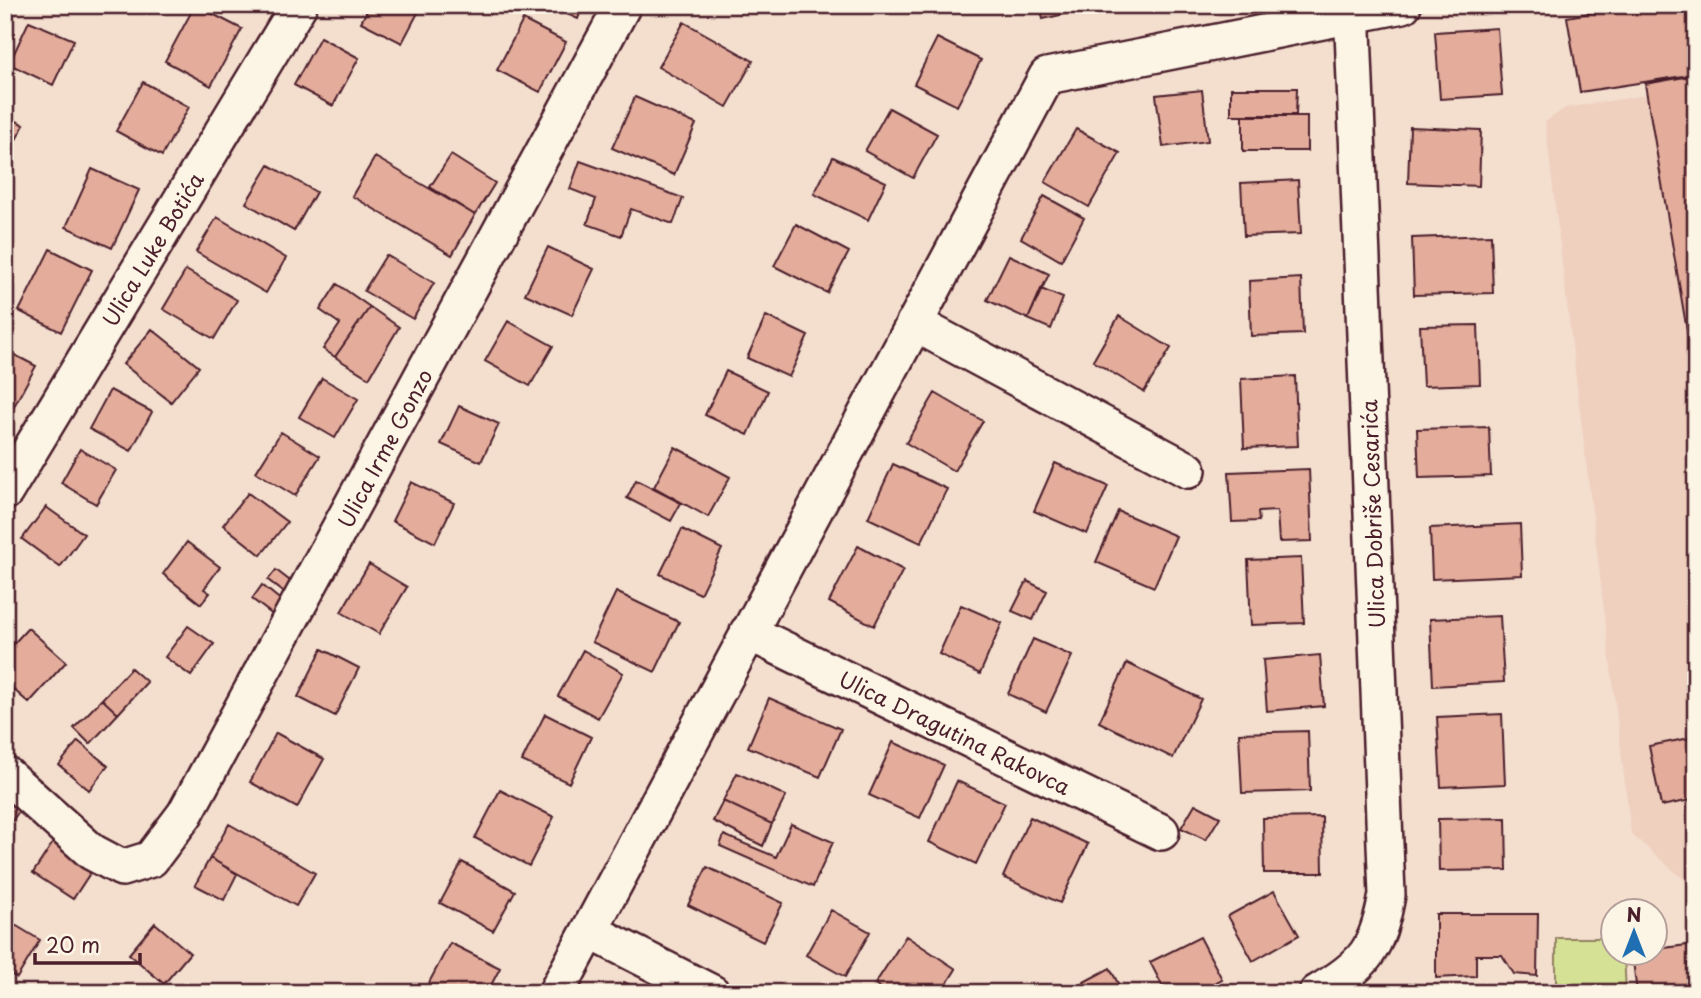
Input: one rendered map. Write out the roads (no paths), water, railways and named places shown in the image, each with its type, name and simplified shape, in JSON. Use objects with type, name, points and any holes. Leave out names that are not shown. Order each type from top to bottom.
[{"type":"street","name":"Ulica Luke Botića","points":[[5,492],[299,5]]},
{"type":"street","name":"Ulica Irme Gonzo","points":[[5,774],[92,852],[122,869],[151,859],[185,814],[623,5]]},
{"type":"street","points":[[556,993],[1047,76],[1352,10],[1403,5]]},
{"type":"street","name":"Ulica Dobriše Cesarića","points":[[1317,993],[1350,974],[1372,948],[1387,895],[1352,10]]},
{"type":"street","points":[[914,323],[1188,470]]},
{"type":"street","name":"Ulica Dragutina Rakovca","points":[[748,632],[1161,832]]},
{"type":"street","points":[[590,932],[712,993]]}]
